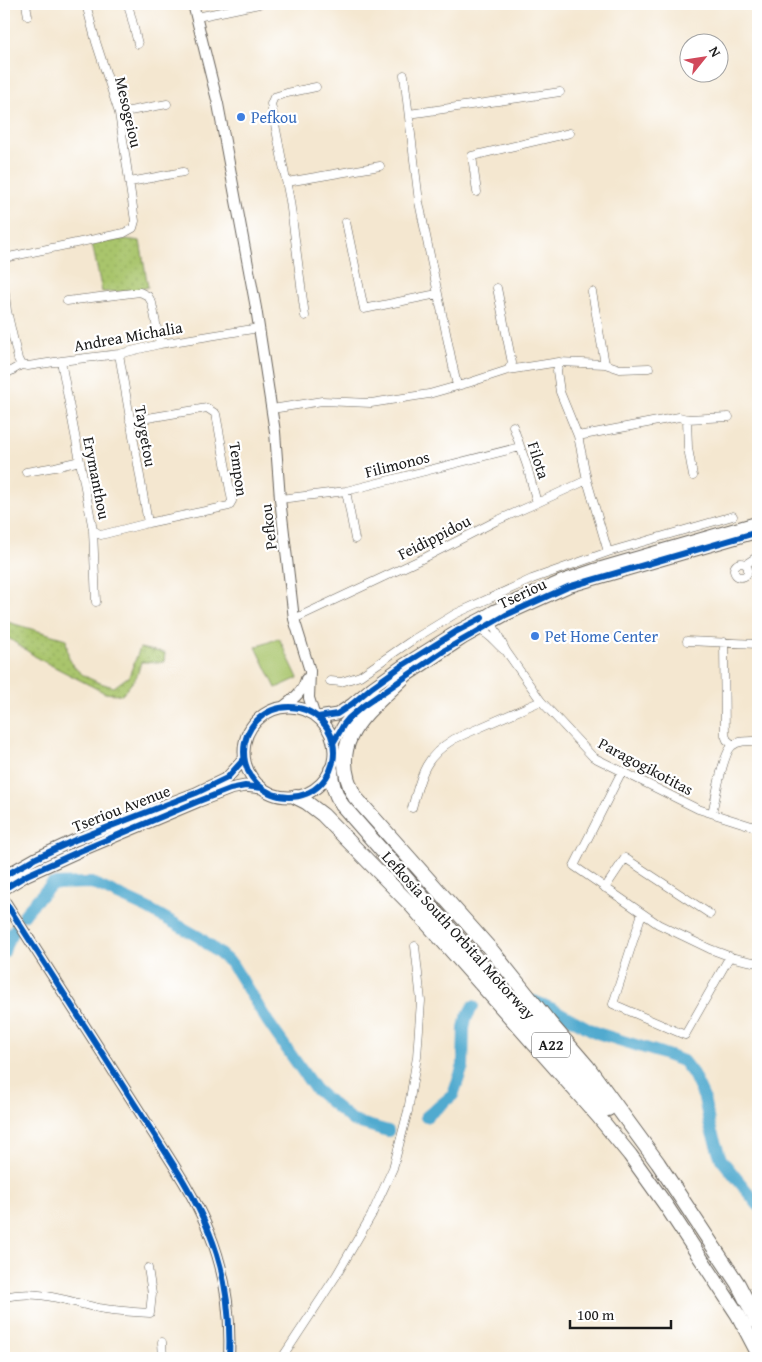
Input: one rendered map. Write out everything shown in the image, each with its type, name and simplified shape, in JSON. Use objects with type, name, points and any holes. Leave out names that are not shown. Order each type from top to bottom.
[{"type":"highway","points":[[403,678],[362,719],[351,736],[345,755],[345,767],[348,781],[355,797],[492,951],[587,1066],[658,1163],[738,1284],[758,1323]]},
{"type":"highway","name":"Lefkosia South Orbital Motorway","points":[[331,770],[331,779],[342,805],[605,1106],[663,1179],[732,1283],[758,1332]]},
{"type":"highway","name":"Lefkosia South Orbital Motorway","points":[[296,797],[306,802],[323,816],[410,904],[598,1116],[636,1163],[665,1204],[738,1315],[758,1353]]},
{"type":"main road","name":"Pefkou","points":[[193,4],[218,104],[259,328],[275,432],[280,499],[294,619],[308,663],[310,676],[309,698],[316,716]]},
{"type":"main road","name":"Tseriou","points":[[316,716],[336,714],[352,704],[403,664],[457,631],[495,610],[561,581],[758,522]]},
{"type":"main road","name":"Tseriou","points":[[333,743],[349,718],[403,678],[445,650],[506,615],[568,587],[758,532]]},
{"type":"main road","name":"Pefkou","points":[[284,706],[302,690],[306,681],[308,663]]},
{"type":"main road","points":[[284,706],[300,707],[316,716],[326,725],[333,739],[334,755],[331,770],[322,783],[309,793],[296,797],[282,797],[262,788],[248,772],[244,759],[244,745],[248,731],[256,720],[269,710],[284,706]]},
{"type":"main road","name":"Tseriou Avenue","points":[[4,876],[36,858],[75,840],[196,793],[227,778],[244,759]]},
{"type":"main road","name":"Tseriou Avenue","points":[[4,889],[27,875],[80,851],[199,801],[230,789],[244,786],[262,788]]},
{"type":"main road","points":[[4,900],[122,1085],[198,1208],[210,1232],[222,1272],[228,1313],[229,1358]]},
{"type":"street","points":[[26,4],[28,16]]},
{"type":"street","name":"Mesogeiou","points":[[4,258],[124,233],[133,228],[135,221],[119,113],[86,4]]},
{"type":"street","points":[[128,4],[138,44]]},
{"type":"street","points":[[197,17],[259,4]]},
{"type":"street","points":[[404,75],[419,202],[457,386]]},
{"type":"street","points":[[305,316],[287,182],[274,124],[272,104],[274,97],[316,87]]},
{"type":"street","points":[[408,114],[560,92]]},
{"type":"street","points":[[119,113],[168,104]]},
{"type":"street","points":[[477,192],[472,156],[570,133]]},
{"type":"street","points":[[287,182],[380,166]]},
{"type":"street","points":[[130,182],[183,172]]},
{"type":"street","points":[[346,222],[364,309],[437,294]]},
{"type":"street","points":[[4,286],[5,311],[21,365]]},
{"type":"street","points":[[497,288],[512,363],[508,370]]},
{"type":"street","points":[[67,301],[140,292],[148,296],[152,303],[160,344]]},
{"type":"street","points":[[592,292],[605,364]]},
{"type":"street","name":"Andrea Michalia","points":[[4,375],[21,365],[28,366],[119,354],[160,344],[259,328]]},
{"type":"street","name":"Taygetou","points":[[119,354],[148,522]]},
{"type":"street","name":"Erymanthou","points":[[61,361],[93,530],[96,602]]},
{"type":"street","points":[[559,362],[557,371],[560,392],[578,436],[587,480],[608,552]]},
{"type":"street","points":[[272,410],[322,401],[371,403],[429,394],[508,370],[559,362],[605,364],[620,369],[649,368]]},
{"type":"street","name":"Tempon","points":[[93,530],[102,534],[148,522],[229,506],[232,501],[216,414],[207,408],[130,420]]},
{"type":"street","points":[[578,436],[679,417],[687,419],[729,417]]},
{"type":"street","points":[[687,419],[688,448],[693,476]]},
{"type":"street","name":"Filota","points":[[513,426],[538,503]]},
{"type":"street","name":"Filimonos","points":[[280,499],[346,491],[520,447]]},
{"type":"street","points":[[26,472],[80,461]]},
{"type":"street","name":"Feidippidou","points":[[294,619],[426,557],[496,520],[587,480]]},
{"type":"street","points":[[346,491],[355,539]]},
{"type":"street","points":[[330,681],[341,682],[360,676],[414,639],[456,614],[532,580],[608,552],[733,516]]},
{"type":"street","points":[[746,564],[758,556]]},
{"type":"street","name":"Paragogikotitas","points":[[492,623],[506,651],[541,701],[593,757],[698,809],[758,828]]},
{"type":"street","points":[[478,630],[488,634],[506,651]]},
{"type":"street","points":[[688,641],[758,644]]},
{"type":"street","points":[[724,642],[725,735],[727,740],[733,745]]},
{"type":"street","points":[[412,808],[421,774],[430,758],[443,746],[454,739],[541,701]]},
{"type":"street","points":[[712,813],[727,753],[733,745],[743,741],[758,741]]},
{"type":"street","points":[[622,771],[574,866],[658,924],[710,949],[758,963]]},
{"type":"street","points":[[605,888],[625,858],[710,914]]},
{"type":"street","points":[[642,913],[613,1004],[685,1035],[730,956]]},
{"type":"street","points":[[282,1358],[336,1276],[371,1216],[392,1168],[408,1111],[417,1057],[421,1001],[415,946]]},
{"type":"street","points":[[4,1297],[30,1294],[48,1295],[106,1309],[150,1314],[152,1294],[148,1268]]},
{"type":"street","points":[[162,1342],[163,1358]]},
{"type":"green space","points":[[125,239],[140,241],[148,287],[135,291],[102,292],[92,243]]},
{"type":"green space","points":[[4,621],[66,639],[69,658],[73,666],[83,675],[114,687],[129,676],[140,648],[165,653],[164,662],[141,662],[137,676],[122,695],[105,693],[39,659],[4,635]]},
{"type":"green space","points":[[279,638],[298,678],[276,688],[256,647]]},
{"type":"waterway","points":[[24,915],[52,884],[92,883],[147,908],[199,937],[232,964],[268,1022],[315,1089],[353,1121],[388,1131]]},
{"type":"waterway","points":[[4,952],[7,942],[17,926]]},
{"type":"waterway","points":[[534,1001],[597,1033],[683,1061],[693,1074],[704,1098],[710,1127],[721,1159],[758,1205]]},
{"type":"waterway","points":[[426,1117],[453,1095],[463,1066],[466,1018],[473,1006]]},
{"type":"cycle path","points":[[333,743],[344,724],[363,706],[445,650],[506,615],[568,587],[758,532]]},
{"type":"cycle path","points":[[318,717],[337,714],[403,665],[457,631],[482,618]]},
{"type":"cycle path","points":[[289,707],[306,710],[321,720],[331,735],[334,752],[331,769],[321,784],[306,794],[289,797],[272,794],[257,784],[247,769],[244,752],[247,735],[257,720],[272,710],[289,707]]},
{"type":"cycle path","points":[[4,876],[36,858],[75,840],[196,793],[227,778],[244,759]]},
{"type":"cycle path","points":[[4,889],[27,875],[80,851],[199,801],[230,789],[245,786],[262,788]]},
{"type":"cycle path","points":[[4,900],[169,1157],[202,1216],[215,1247],[223,1278],[228,1310],[229,1358]]},
{"type":"place","name":"Pefkou","points":[[241,117]]},
{"type":"place","name":"Pet Home Center","points":[[535,636]]}]
